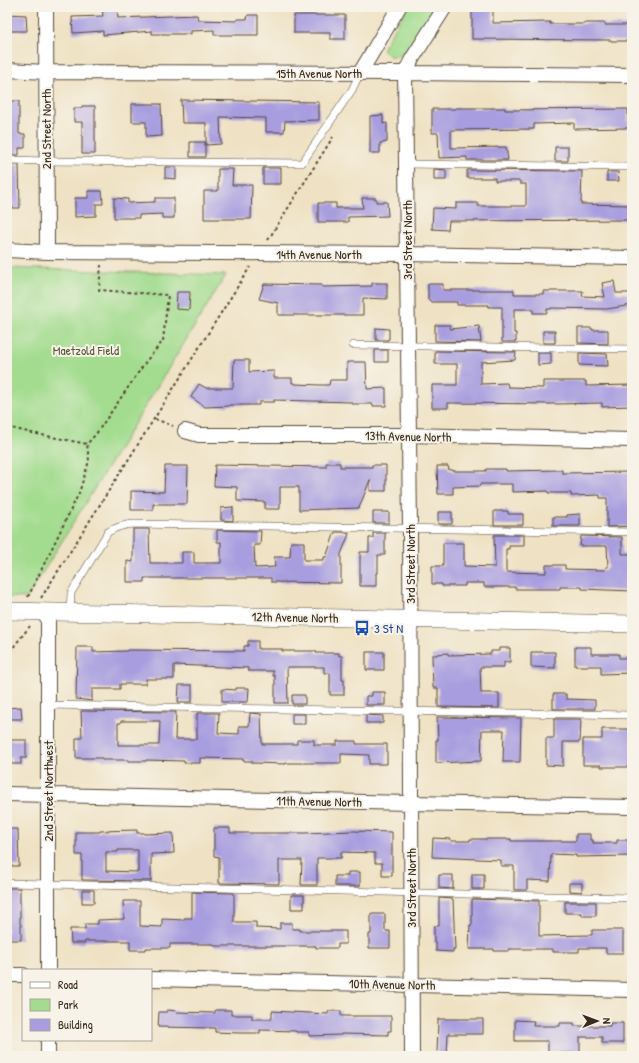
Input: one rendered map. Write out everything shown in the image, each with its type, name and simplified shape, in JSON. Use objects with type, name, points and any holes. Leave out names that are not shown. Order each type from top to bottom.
[{"type":"street","name":"2nd Street North","points":[[46,7],[47,252]]},
{"type":"street","points":[[360,73],[399,7]]},
{"type":"street","points":[[405,72],[445,7]]},
{"type":"street","name":"15th Avenue North","points":[[7,70],[46,72],[405,72],[632,75]]},
{"type":"street","name":"3rd Street North","points":[[405,72],[410,528],[412,1056]]},
{"type":"street","name":"14th Avenue North","points":[[7,250],[47,252],[407,254],[632,258]]},
{"type":"street","name":"13th Avenue North","points":[[185,431],[199,435],[408,435],[632,440]]},
{"type":"street","name":"12th Avenue North","points":[[7,612],[43,608],[70,613],[632,624]]},
{"type":"street","name":"2nd Street Northwest","points":[[43,608],[47,705],[49,884],[48,969]]},
{"type":"street","name":"11th Avenue North","points":[[7,794],[632,807]]},
{"type":"street","points":[[7,975],[22,975]]},
{"type":"street","name":"10th Avenue North","points":[[152,978],[632,990]]},
{"type":"street","points":[[48,1041],[48,1056]]},
{"type":"lane","points":[[7,160],[302,163],[352,90],[360,73]]},
{"type":"lane","points":[[407,164],[632,167]]},
{"type":"lane","points":[[353,345],[632,349]]},
{"type":"lane","points":[[70,613],[71,593],[108,532],[123,525],[632,532]]},
{"type":"lane","points":[[47,705],[632,715]]},
{"type":"lane","points":[[7,883],[632,898]]},
{"type":"path","points":[[43,608],[155,419],[251,265]]},
{"type":"path","points":[[28,598],[79,493],[89,460],[87,444],[96,434],[147,360],[163,341],[168,295],[99,290],[100,268]]},
{"type":"path","points":[[155,419],[185,431]]},
{"type":"path","points":[[7,427],[87,444]]},
{"type":"path","points":[[7,657],[15,644],[32,623]]},
{"type":"green space","points":[[408,7],[435,7],[403,56],[399,55],[392,57],[382,49]]},
{"type":"green space","name":"Maetzold Field","points":[[7,268],[226,275],[27,598],[7,597]]},
{"type":"building","points":[[102,7],[117,7],[118,18],[197,15],[198,20],[237,21],[237,19],[247,19],[248,15],[258,15],[258,35],[214,35],[214,30],[191,31],[191,34],[152,34],[152,31],[103,35],[103,31],[73,33],[72,17],[103,16]]},
{"type":"building","points":[[472,7],[493,7],[493,23],[550,22],[550,24],[605,23],[605,25],[632,25],[632,41],[472,39]]},
{"type":"building","points":[[7,14],[26,15],[27,31],[7,31]]},
{"type":"building","points":[[294,15],[345,15],[345,39],[330,39],[330,33],[294,33]]},
{"type":"building","points":[[181,100],[319,102],[319,120],[285,121],[284,132],[266,132],[266,118],[220,117],[221,144],[206,145],[206,123],[182,123]]},
{"type":"building","points":[[7,101],[19,101],[19,134],[25,134],[25,148],[19,148],[19,155],[10,155],[11,126],[7,126]]},
{"type":"building","points":[[132,104],[161,104],[162,136],[146,137],[146,122],[132,122]]},
{"type":"building","points":[[82,106],[95,106],[95,154],[82,154],[82,122],[74,122],[74,108],[82,108]]},
{"type":"building","points":[[505,108],[505,110],[628,109],[628,128],[574,129],[574,123],[534,124],[534,129],[451,130],[451,148],[506,147],[508,160],[467,160],[467,157],[439,158],[438,133],[432,133],[432,109]]},
{"type":"building","points":[[383,115],[383,124],[387,123],[387,142],[380,143],[380,153],[370,153],[370,116]]},
{"type":"building","points":[[190,142],[205,142],[205,157],[190,157]]},
{"type":"building","points":[[555,147],[568,147],[568,161],[555,161]]},
{"type":"building","points":[[7,165],[19,165],[20,208],[7,208]]},
{"type":"building","points":[[165,167],[176,167],[176,179],[165,178]]},
{"type":"building","points":[[263,168],[281,168],[281,184],[263,184]]},
{"type":"building","points":[[218,169],[233,169],[232,185],[252,185],[251,219],[204,219],[204,191],[218,191]]},
{"type":"building","points":[[434,169],[446,170],[446,180],[434,180]]},
{"type":"building","points":[[467,170],[582,171],[581,204],[632,205],[632,220],[449,221],[448,230],[432,229],[433,208],[456,209],[456,203],[478,203],[478,206],[526,206],[526,184],[520,184],[520,181],[495,181],[495,178],[467,178]]},
{"type":"building","points":[[607,172],[618,172],[619,181],[607,181]]},
{"type":"building","points":[[88,191],[102,191],[103,204],[96,204],[96,216],[75,217],[75,198],[88,198]]},
{"type":"building","points":[[114,198],[128,199],[128,203],[155,202],[155,198],[174,198],[174,218],[162,218],[162,214],[139,215],[139,218],[114,218]]},
{"type":"building","points":[[362,198],[376,198],[376,202],[387,202],[388,216],[348,217],[348,222],[318,222],[318,203],[336,203],[336,208],[363,208]]},
{"type":"building","points":[[614,281],[616,293],[632,293],[632,305],[607,309],[551,308],[547,309],[547,313],[533,313],[533,309],[514,309],[514,333],[516,333],[516,342],[502,342],[502,307],[488,307],[489,305],[457,305],[457,302],[430,302],[430,300],[428,300],[428,284],[443,284],[443,290],[514,290],[514,294],[543,294],[543,291],[583,291],[582,296],[605,297],[602,283]]},
{"type":"building","points":[[372,283],[387,283],[387,299],[363,298],[363,315],[278,315],[278,303],[259,299],[264,284],[322,285],[322,287],[372,286]]},
{"type":"building","points":[[177,292],[190,292],[189,310],[176,309]]},
{"type":"building","points":[[435,325],[450,325],[450,329],[479,326],[481,342],[435,341]]},
{"type":"building","points":[[376,328],[389,329],[389,339],[376,340]]},
{"type":"building","points":[[578,328],[608,330],[608,344],[578,343]]},
{"type":"building","points":[[543,331],[555,331],[555,343],[543,343]]},
{"type":"building","points":[[375,350],[388,350],[388,362],[375,362]]},
{"type":"building","points":[[435,351],[516,352],[515,360],[481,362],[481,384],[507,383],[508,387],[543,388],[543,381],[586,381],[586,386],[632,385],[632,406],[602,407],[602,403],[448,403],[448,408],[432,408],[432,385],[457,385],[457,364],[435,364]]},
{"type":"building","points":[[538,353],[551,353],[551,364],[538,365]]},
{"type":"building","points":[[579,353],[607,354],[608,366],[579,365]]},
{"type":"building","points":[[234,360],[249,360],[249,372],[274,371],[274,378],[292,378],[292,383],[295,384],[320,385],[329,385],[330,380],[347,380],[347,362],[366,362],[367,389],[386,388],[386,406],[373,406],[373,404],[351,404],[351,402],[274,400],[274,402],[259,402],[259,405],[205,407],[191,397],[199,384],[206,388],[233,388]]},
{"type":"building","points":[[326,463],[340,463],[340,467],[372,467],[372,465],[386,465],[386,491],[370,491],[370,480],[359,508],[299,510],[299,487],[280,487],[280,509],[265,509],[265,502],[237,501],[237,487],[214,486],[215,465],[326,467]]},
{"type":"building","points":[[165,466],[188,466],[187,504],[153,504],[153,510],[131,510],[131,491],[164,492]]},
{"type":"building","points":[[437,466],[448,466],[449,470],[453,471],[486,471],[486,469],[506,469],[506,471],[562,470],[562,473],[632,472],[632,526],[607,527],[607,498],[600,498],[600,495],[571,496],[571,493],[548,493],[548,491],[512,492],[512,484],[480,484],[480,486],[453,487],[453,494],[438,494]]},
{"type":"building","points":[[233,507],[233,521],[221,520],[221,508]]},
{"type":"building","points":[[494,511],[508,511],[508,514],[523,514],[523,525],[494,525]]},
{"type":"building","points":[[373,512],[389,512],[389,523],[373,523]]},
{"type":"building","points":[[438,512],[452,512],[452,524],[438,524]]},
{"type":"building","points":[[580,514],[580,526],[553,526],[553,517],[567,517],[567,515]]},
{"type":"building","points":[[133,529],[149,529],[150,563],[182,563],[182,552],[194,552],[194,563],[221,563],[221,542],[217,542],[217,530],[261,531],[260,545],[254,545],[255,568],[275,567],[274,557],[290,557],[291,542],[304,542],[304,560],[324,560],[335,532],[349,534],[341,554],[341,583],[271,582],[271,578],[144,578],[144,582],[127,582],[127,561],[133,562]]},
{"type":"building","points":[[373,533],[385,533],[385,555],[378,555],[376,586],[360,586],[360,552],[369,552],[369,538],[373,538]]},
{"type":"building","points":[[494,535],[524,535],[524,546],[509,546],[509,549],[506,549],[506,572],[546,573],[546,565],[565,565],[565,569],[605,570],[606,567],[608,567],[607,546],[580,546],[581,536],[622,537],[622,554],[632,554],[632,591],[582,589],[582,587],[560,587],[560,589],[515,589],[515,587],[484,587],[484,583],[465,583],[465,586],[442,586],[442,584],[432,584],[432,566],[443,566],[443,543],[464,543],[464,566],[495,567]]},
{"type":"building","points":[[248,641],[258,641],[258,649],[339,653],[339,656],[342,656],[342,680],[344,680],[344,695],[330,695],[330,673],[324,673],[324,667],[287,667],[288,703],[275,703],[275,676],[273,676],[273,671],[248,671],[248,668],[174,665],[174,679],[146,679],[146,684],[120,684],[120,689],[92,689],[92,701],[76,699],[77,647],[93,647],[93,652],[127,650],[244,651],[244,646],[248,646]]},
{"type":"building","points":[[575,647],[591,647],[591,654],[619,654],[619,658],[632,658],[632,673],[601,674],[601,666],[575,666]]},
{"type":"building","points":[[499,648],[510,648],[510,662],[504,662],[504,667],[480,667],[481,693],[499,693],[499,708],[438,707],[438,688],[433,688],[432,655],[448,653],[448,655],[491,654],[491,651],[499,651]]},
{"type":"building","points":[[366,652],[384,652],[384,670],[366,670]]},
{"type":"building","points":[[531,652],[555,652],[555,668],[531,667]]},
{"type":"building","points":[[179,685],[192,685],[192,702],[178,702]]},
{"type":"building","points":[[236,688],[249,688],[248,702],[222,702],[222,689],[236,690]]},
{"type":"building","points":[[372,692],[385,692],[385,705],[366,705],[366,696],[372,696]]},
{"type":"building","points":[[553,694],[566,694],[566,699],[595,700],[595,709],[553,709]]},
{"type":"building","points":[[292,695],[305,695],[305,704],[292,704]]},
{"type":"building","points":[[21,707],[22,719],[7,719],[7,708]]},
{"type":"building","points":[[81,711],[176,712],[175,739],[197,739],[197,713],[219,713],[218,733],[239,734],[239,726],[249,726],[250,713],[261,714],[262,744],[297,744],[297,740],[314,740],[314,745],[337,745],[337,741],[356,741],[356,744],[387,744],[387,764],[369,764],[369,755],[341,754],[341,763],[286,764],[252,763],[252,761],[243,761],[243,759],[200,758],[200,763],[184,763],[184,761],[128,761],[102,760],[102,758],[76,758],[76,738],[82,738]],"holes":[[[121,721],[160,721],[159,745],[118,745],[118,723],[121,723]]]},
{"type":"building","points":[[292,714],[305,714],[305,724],[292,724]]},
{"type":"building","points":[[366,715],[383,716],[383,723],[366,723]]},
{"type":"building","points":[[437,717],[521,718],[520,762],[503,762],[504,730],[482,730],[481,761],[436,763],[436,740],[438,740]]},
{"type":"building","points":[[554,719],[581,719],[580,742],[563,742],[563,766],[546,765],[546,738],[554,738]]},
{"type":"building","points":[[602,729],[632,729],[632,767],[601,767],[601,765],[583,765],[583,739],[602,739]]},
{"type":"building","points":[[7,740],[26,740],[26,758],[21,758],[21,764],[11,764],[11,758],[7,758]]},
{"type":"building","points":[[214,828],[230,828],[230,833],[305,833],[352,831],[392,832],[392,876],[382,876],[382,863],[375,863],[375,853],[341,852],[341,858],[317,858],[317,885],[301,885],[302,860],[279,860],[279,884],[219,883],[219,857],[214,856]]},
{"type":"building","points":[[7,829],[18,829],[19,866],[7,866]]},
{"type":"building","points":[[137,830],[137,833],[144,834],[173,833],[174,853],[151,854],[151,881],[82,880],[82,855],[76,855],[76,832]],"holes":[[[118,850],[138,850],[138,872],[106,871],[106,852],[118,852]]]},
{"type":"building","points":[[576,834],[590,834],[590,840],[593,840],[593,843],[617,843],[617,840],[628,840],[628,843],[632,843],[632,856],[576,857],[576,855],[551,854],[550,881],[527,880],[527,890],[514,890],[514,866],[501,866],[501,860],[432,857],[433,838],[451,839],[451,841],[470,841],[470,839],[511,839],[511,841],[576,841]]},
{"type":"building","points":[[348,872],[360,872],[360,886],[335,886],[335,876],[348,876]]},
{"type":"building","points":[[472,874],[484,874],[484,889],[472,889]]},
{"type":"building","points":[[439,875],[453,875],[453,889],[439,888]]},
{"type":"building","points":[[569,883],[582,883],[582,892],[569,891]]},
{"type":"building","points":[[7,888],[20,888],[21,940],[7,940]]},
{"type":"building","points":[[82,890],[94,890],[94,903],[82,903]]},
{"type":"building","points":[[192,892],[234,893],[234,922],[256,922],[256,928],[280,929],[280,923],[292,923],[292,929],[300,929],[300,931],[346,931],[346,944],[338,944],[338,948],[316,948],[316,946],[214,946],[214,944],[170,944],[170,948],[130,950],[130,941],[85,941],[85,943],[71,943],[70,929],[85,929],[85,924],[98,924],[98,920],[124,919],[123,901],[140,901],[140,926],[162,927],[162,919],[184,920],[184,918],[192,918]]},
{"type":"building","points":[[291,895],[304,895],[304,909],[291,909]]},
{"type":"building","points":[[439,898],[453,899],[455,949],[453,949],[453,952],[436,951],[436,943],[434,943],[434,926],[439,926]]},
{"type":"building","points":[[472,899],[539,901],[539,936],[592,935],[592,930],[623,930],[623,953],[606,953],[606,948],[579,948],[579,952],[553,952],[553,949],[509,949],[509,951],[494,951],[494,949],[469,949],[470,925],[472,925]]},
{"type":"building","points":[[565,902],[596,902],[596,916],[582,916],[582,913],[565,913]]},
{"type":"building","points":[[371,914],[385,914],[385,931],[390,931],[390,948],[369,948]]},
{"type":"building","points":[[167,1010],[177,1011],[176,1012],[215,1013],[215,1010],[231,1010],[231,1015],[252,1015],[252,1019],[272,1019],[272,1011],[328,1014],[328,1011],[341,1011],[341,1016],[391,1016],[391,1031],[388,1031],[388,1035],[341,1034],[309,1036],[309,1032],[296,1031],[260,1030],[260,1033],[240,1033],[215,1032],[215,1028],[158,1027],[159,1012],[167,1012]]},
{"type":"building","points":[[438,1019],[483,1019],[483,1034],[448,1034],[447,1056],[437,1056]]},
{"type":"building","points":[[515,1020],[534,1021],[533,1026],[560,1026],[560,1023],[574,1023],[574,1026],[610,1026],[610,1023],[623,1023],[623,1043],[602,1043],[602,1037],[580,1037],[580,1053],[548,1053],[548,1041],[515,1041]]},
{"type":"place","name":"3 St N","points":[[362,628]]}]
